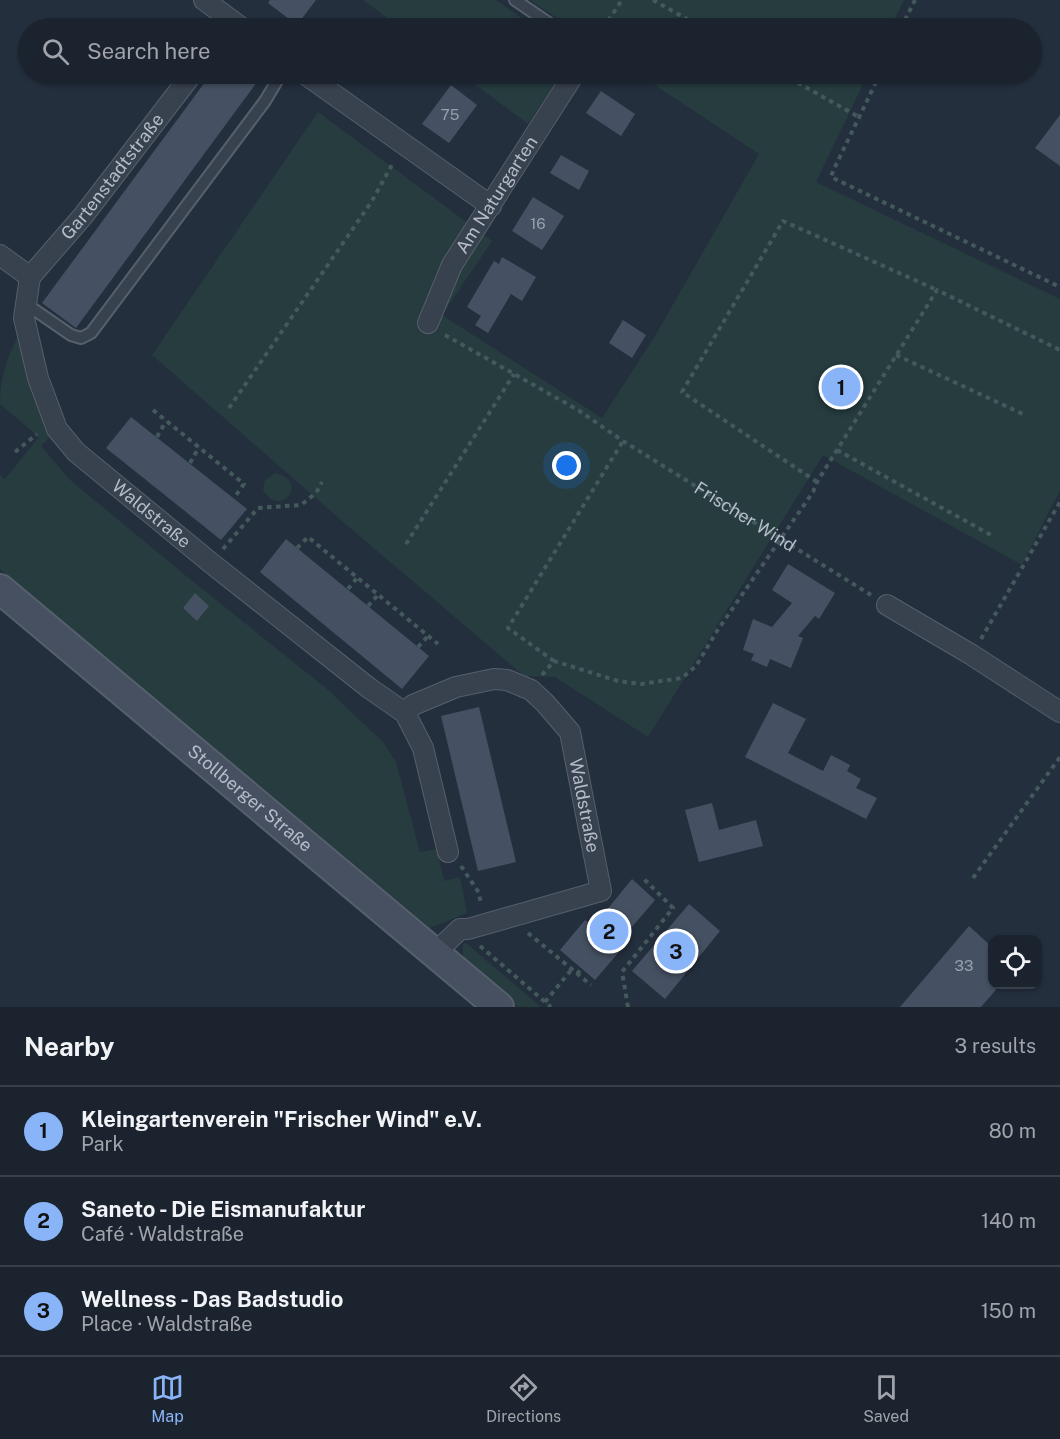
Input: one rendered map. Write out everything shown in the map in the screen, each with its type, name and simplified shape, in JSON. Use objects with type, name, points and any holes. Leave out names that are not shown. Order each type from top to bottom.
[{"type":"main road","name":"Stollberger Straße","points":[[0,590],[499,1007]]},
{"type":"street","points":[[204,0],[223,18]]},
{"type":"street","name":"Gartenstadtstraße","points":[[30,278],[83,216],[184,84]]},
{"type":"street","points":[[319,84],[491,206]]},
{"type":"street","name":"Am Naturgarten","points":[[428,323],[452,265],[568,84]]},
{"type":"street","points":[[0,255],[30,278]]},
{"type":"street","name":"Waldstraße","points":[[30,278],[24,318],[38,378],[57,429],[76,452],[211,563],[369,688],[405,713],[423,748],[447,848]]},
{"type":"street","points":[[887,605],[972,655],[1060,712]]},
{"type":"street","name":"Waldstraße","points":[[405,713],[413,705],[456,687],[494,679],[507,680],[531,690],[570,732],[601,891],[460,929],[435,953]]},
{"type":"lane","points":[[515,0],[541,18]]},
{"type":"lane","points":[[26,304],[71,335],[81,338],[91,333],[265,101],[275,84]]},
{"type":"path","points":[[610,18],[622,0]]},
{"type":"path","points":[[653,0],[685,18]]},
{"type":"path","points":[[906,18],[915,0]]},
{"type":"path","points":[[800,84],[859,117]]},
{"type":"path","points":[[875,84],[831,177],[1060,287]]},
{"type":"path","points":[[229,408],[372,201],[404,144]]},
{"type":"path","points":[[817,482],[682,392],[783,221],[937,290],[1060,350]]},
{"type":"path","points":[[623,441],[508,628],[554,661],[618,681],[640,684],[682,678],[696,666],[717,631],[813,492],[817,482],[937,290]]},
{"type":"path","name":"Frischer Wind","points":[[428,323],[449,338],[578,410],[623,441],[887,605]]},
{"type":"path","points":[[896,355],[1025,415]]},
{"type":"path","points":[[406,544],[514,374]]},
{"type":"path","points":[[153,410],[244,484],[234,498]]},
{"type":"path","points":[[158,437],[166,421]]},
{"type":"path","points":[[15,452],[38,434]]},
{"type":"path","points":[[190,463],[199,447]]},
{"type":"path","points":[[837,450],[991,535]]},
{"type":"path","points":[[211,563],[258,508],[301,505],[316,493],[322,482]]},
{"type":"path","points":[[972,655],[1060,502]]},
{"type":"path","points":[[297,548],[308,537],[438,644]]},
{"type":"path","points":[[348,589],[357,578]]},
{"type":"path","points":[[368,606],[378,595]]},
{"type":"path","points":[[418,647],[428,636]]},
{"type":"path","points":[[531,690],[554,661]]},
{"type":"path","points":[[973,878],[1060,757]]},
{"type":"path","points":[[447,848],[479,893],[477,926],[472,938],[551,1007]]},
{"type":"path","points":[[628,1007],[622,972],[673,908],[644,879]]},
{"type":"path","points":[[509,917],[591,985]]},
{"type":"path","points":[[545,1002],[572,969]]},
{"type":"path","points":[[577,974],[581,969]]},
{"type":"green space","points":[[363,0],[496,0],[521,18],[387,18]]},
{"type":"green space","points":[[530,0],[904,0],[895,18],[557,18]]},
{"type":"green space","points":[[474,84],[554,84],[528,124]]},
{"type":"green space","points":[[653,84],[863,84],[816,182],[1060,299],[1060,490],[1022,565],[823,455],[648,737],[555,677],[524,676],[152,355],[318,112],[492,241],[442,315],[602,418],[655,336],[759,154]]},
{"type":"green space","points":[[19,334],[52,435],[41,446],[70,480],[327,689],[383,742],[396,762],[420,852],[437,849],[444,881],[460,877],[467,913],[430,928],[0,569],[0,475],[5,479],[39,437],[0,404],[5,368]]},
{"type":"green space","points":[[275,473],[285,477],[290,483],[289,495],[284,500],[277,501],[270,498],[263,490],[265,480]]},
{"type":"green space","points":[[466,943],[541,1007],[518,1007],[463,961],[463,944]]},
{"type":"building","points":[[270,0],[316,0],[302,18],[288,18],[268,3]]},
{"type":"building","points":[[204,84],[256,84],[76,328],[42,303]]},
{"type":"building","points":[[451,85],[477,105],[449,143],[422,124]]},
{"type":"building","points":[[601,91],[635,114],[621,136],[586,113]]},
{"type":"building","points":[[1060,115],[1060,166],[1035,148]]},
{"type":"building","points":[[561,155],[589,171],[579,190],[550,173]]},
{"type":"building","points":[[533,197],[564,216],[542,250],[512,231]]},
{"type":"building","points":[[502,257],[536,277],[522,301],[511,294],[488,333],[475,325],[481,316],[467,307],[494,261],[499,264]]},
{"type":"building","points":[[623,320],[646,335],[632,358],[609,343]]},
{"type":"building","points":[[131,417],[247,509],[221,540],[106,448]]},
{"type":"building","points":[[286,539],[429,656],[402,689],[260,572]]},
{"type":"building","points":[[788,564],[835,593],[819,619],[815,616],[798,636],[803,638],[791,668],[770,659],[767,667],[751,660],[754,654],[743,650],[753,619],[772,627],[792,603],[772,590]]},
{"type":"building","points":[[195,593],[209,606],[197,621],[183,608]]},
{"type":"building","points":[[773,703],[806,719],[788,753],[823,771],[831,755],[850,765],[847,771],[861,779],[856,788],[877,798],[866,819],[745,757]]},
{"type":"building","points":[[479,707],[516,862],[478,871],[441,716]]},
{"type":"building","points":[[712,803],[719,830],[756,820],[763,846],[699,862],[685,810]]},
{"type":"building","points":[[632,879],[655,900],[625,935],[630,939],[595,980],[560,950],[585,920],[593,927]]},
{"type":"building","points":[[689,904],[720,931],[665,999],[632,971]]},
{"type":"building","points":[[969,926],[988,943],[988,989],[997,989],[981,1007],[900,1007]]},
{"type":"place","name":"Kleingartenverein \"Frischer Wind\" e.V.","points":[[841,387]]},
{"type":"place","name":"Saneto - Die Eismanufaktur","points":[[609,931]]},
{"type":"place","name":"Wellness - Das Badstudio","points":[[676,951]]}]
